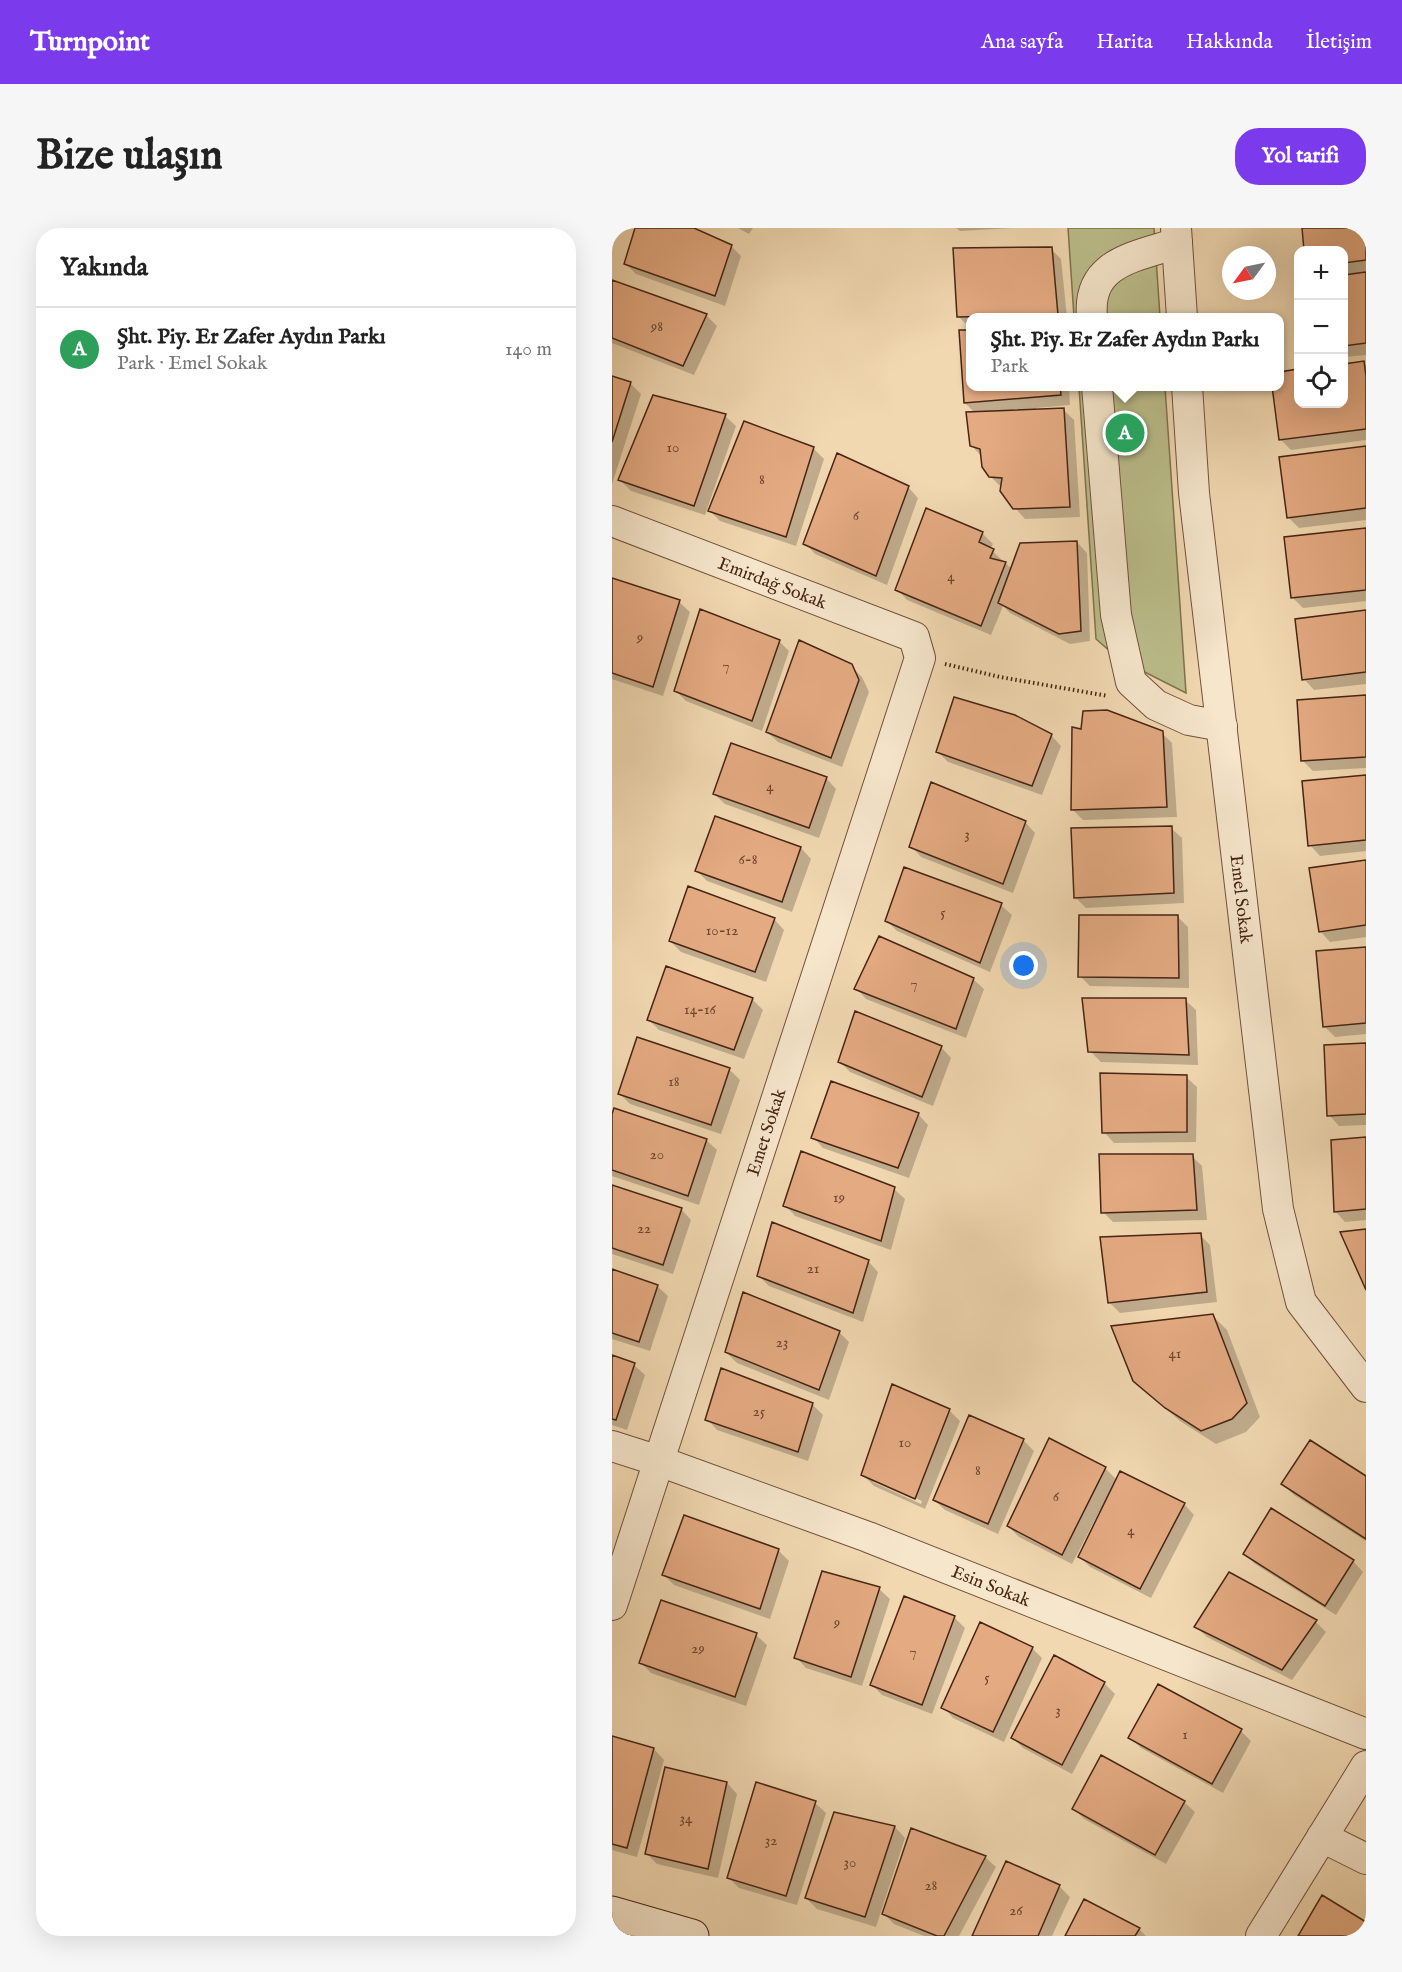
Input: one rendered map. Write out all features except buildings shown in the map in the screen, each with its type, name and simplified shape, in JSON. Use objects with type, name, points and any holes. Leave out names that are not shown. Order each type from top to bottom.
[{"type":"street","points":[[1092,313],[1094,287],[1108,269],[1177,235],[1182,313]]},
{"type":"street","points":[[1097,391],[1116,615],[1131,682],[1156,705],[1189,720],[1222,726]]},
{"type":"street","name":"Emel Sokak","points":[[1187,391],[1194,493],[1278,1209],[1301,1302],[1366,1387]]},
{"type":"street","name":"Emirdağ Sokak","points":[[612,521],[914,637],[921,658]]},
{"type":"street","name":"Emet Sokak","points":[[612,1605],[921,658]]},
{"type":"street","name":"Esin Sokak","points":[[612,1446],[868,1537],[1366,1734]]},
{"type":"street","points":[[1261,1936],[1366,1766]]},
{"type":"street","points":[[1322,1837],[1366,1859]]},
{"type":"street","points":[[612,1913],[692,1936]]},
{"type":"path","points":[[921,658],[1000,677],[1112,697]]},
{"type":"green space","points":[[1068,228],[1154,228],[1160,313],[1074,313]]},
{"type":"green space","points":[[1079,391],[1165,391],[1186,693],[1119,659],[1096,639]]},
{"type":"place","name":"Şht. Piy. Er Zafer Aydın Parkı","points":[[1125,433]]}]
